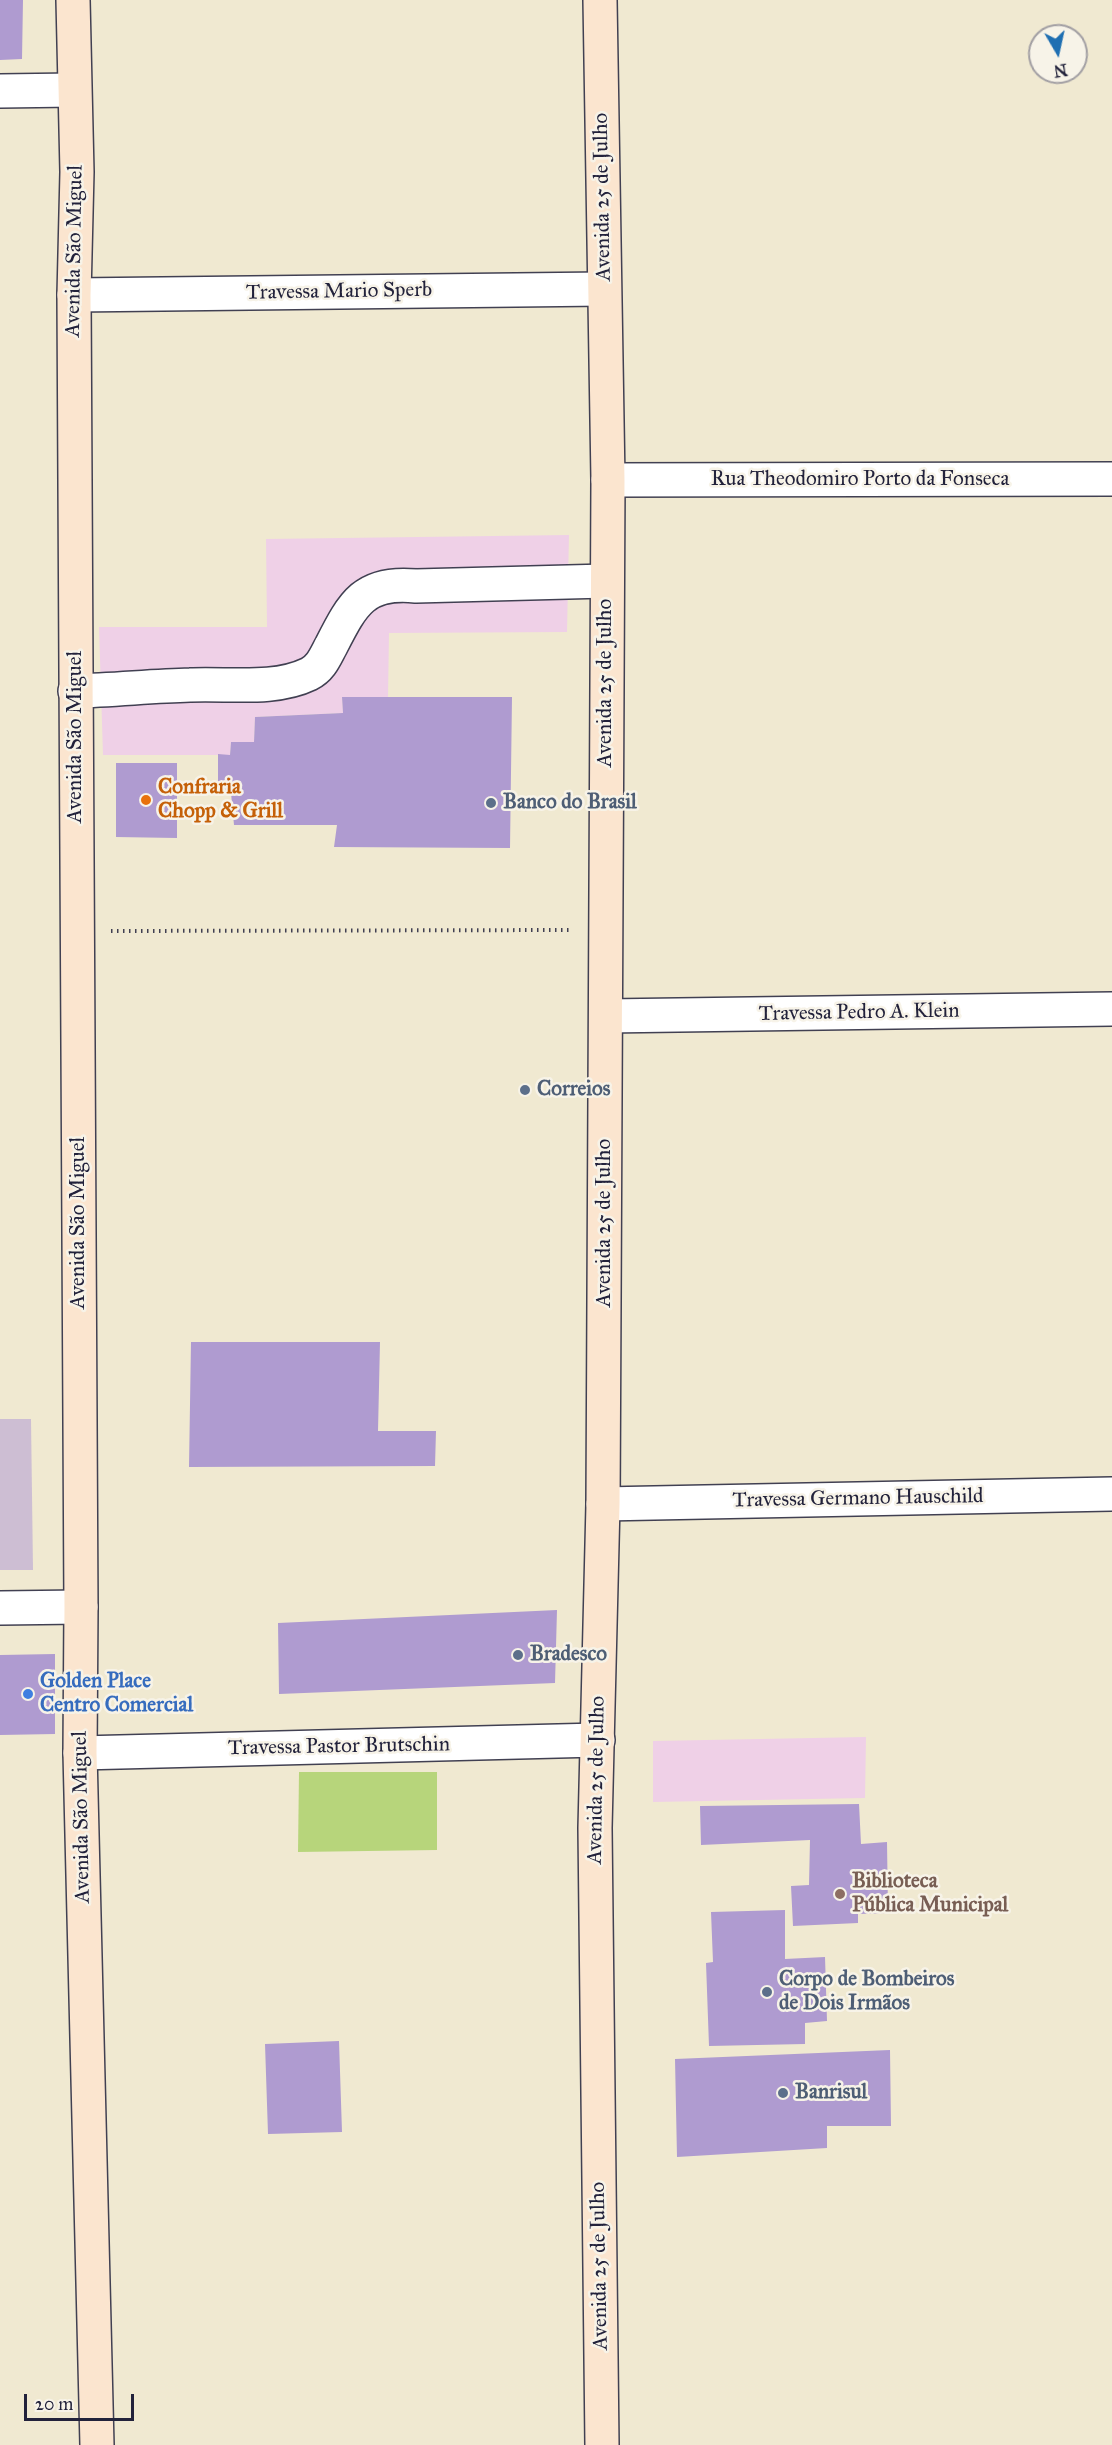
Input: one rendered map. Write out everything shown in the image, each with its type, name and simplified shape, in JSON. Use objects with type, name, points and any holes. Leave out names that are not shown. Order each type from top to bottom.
[{"type":"main road","name":"Avenida São Miguel","points":[[73,0],[77,172],[74,295],[80,1753],[97,2445]]},
{"type":"main road","name":"Avenida 25 de Julho","points":[[600,0],[608,480],[603,1504],[595,1828],[602,2445]]},
{"type":"street","points":[[0,91],[74,90]]},
{"type":"street","name":"Travessa Mario Sperb","points":[[74,295],[604,290]]},
{"type":"street","name":"Rua Theodomiro Porto da Fonseca","points":[[608,480],[1112,479]]},
{"type":"street","points":[[75,691],[255,684],[300,678],[321,665],[345,619],[361,598],[379,587],[398,584],[416,586],[606,581]]},
{"type":"street","name":"Travessa Pedro A. Klein","points":[[606,1016],[1112,1009]]},
{"type":"street","name":"Travessa Germano Hauschild","points":[[603,1504],[1112,1494]]},
{"type":"street","points":[[0,1608],[81,1607]]},
{"type":"street","name":"Travessa Pastor Brutschin","points":[[80,1753],[598,1740]]},
{"type":"path","points":[[77,931],[606,930]]},
{"type":"shaded area","points":[[569,535],[567,632],[389,633],[388,697],[342,697],[343,713],[255,717],[254,742],[231,742],[230,755],[103,755],[99,627],[267,627],[266,539]]},
{"type":"shaded area","points":[[0,1419],[31,1419],[33,1570],[0,1570]]},
{"type":"shaded area","points":[[866,1737],[865,1798],[653,1802],[653,1741]]},
{"type":"green space","points":[[299,1772],[437,1772],[437,1850],[298,1852]]},
{"type":"building","points":[[0,0],[23,0],[22,59],[0,60]]},
{"type":"building","points":[[342,697],[512,697],[510,848],[334,847],[337,825],[234,825],[231,793],[218,792],[218,754],[230,755],[231,742],[254,742],[255,717],[343,713]]},
{"type":"building","name":"Confraria Chopp & Grill","points":[[116,763],[177,763],[177,838],[116,837]]},
{"type":"building","points":[[191,1342],[380,1342],[378,1431],[436,1431],[435,1466],[189,1467]]},
{"type":"building","points":[[557,1610],[555,1683],[279,1694],[278,1623]]},
{"type":"building","name":"Golden Place Centro Comercial","points":[[55,1654],[55,1734],[0,1735],[0,1655]]},
{"type":"building","points":[[859,1804],[861,1844],[887,1842],[888,1913],[858,1914],[858,1923],[793,1926],[791,1886],[809,1885],[810,1840],[701,1845],[700,1806]]},
{"type":"building","name":"Corpo de Bombeiros de Dois Irmãos","points":[[785,1910],[785,1959],[825,1957],[827,2021],[805,2023],[805,2044],[709,2046],[706,1963],[713,1962],[711,1912]]},
{"type":"building","points":[[339,2041],[342,2132],[268,2134],[265,2044]]},
{"type":"building","name":"Banrisul","points":[[890,2050],[891,2126],[827,2126],[827,2148],[677,2157],[675,2059]]},
{"type":"place","name":"Confraria Chopp & Grill","points":[[146,800]]},
{"type":"place","name":"Banco do Brasil","points":[[491,803]]},
{"type":"place","name":"Correios","points":[[525,1090]]},
{"type":"place","name":"Bradesco","points":[[518,1655]]},
{"type":"place","name":"Golden Place Centro Comercial","points":[[28,1694]]},
{"type":"place","name":"Biblioteca Pública Municipal","points":[[840,1894]]},
{"type":"place","name":"Corpo de Bombeiros de Dois Irmãos","points":[[767,1992]]},
{"type":"place","name":"Banrisul","points":[[783,2093]]}]
